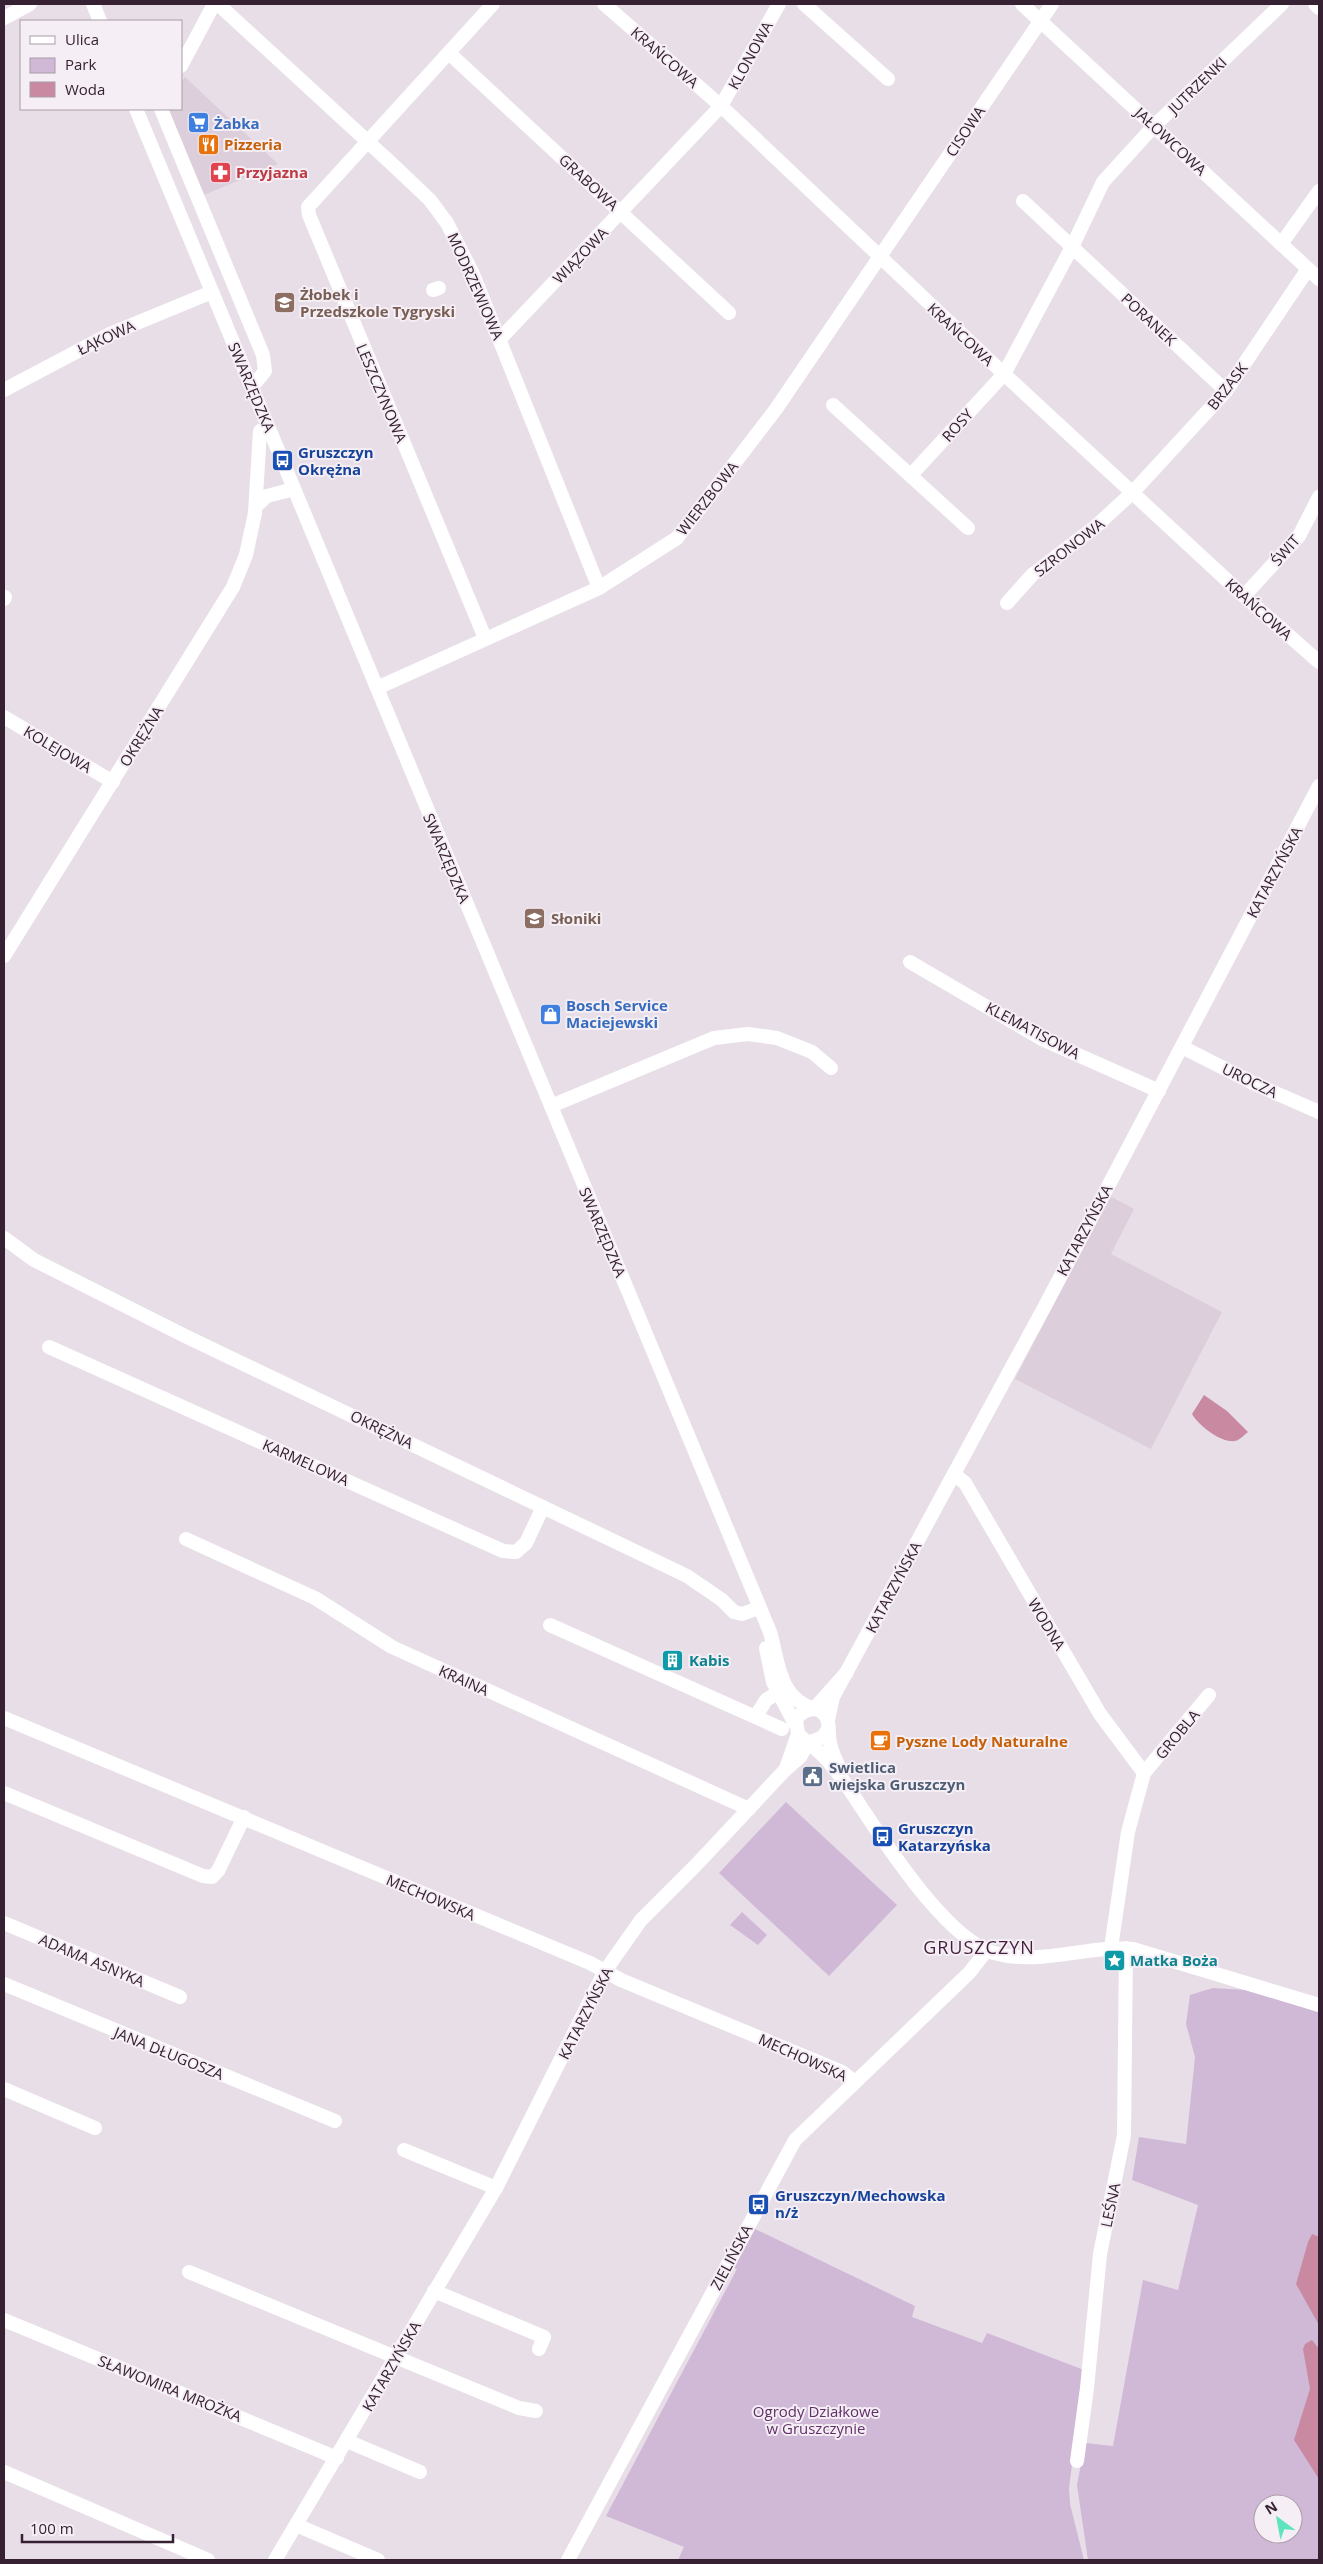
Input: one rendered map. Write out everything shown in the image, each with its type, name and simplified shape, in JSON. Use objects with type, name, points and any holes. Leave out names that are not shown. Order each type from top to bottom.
[{"type":"street","points":[[4,18],[30,4]]},
{"type":"street","points":[[93,4],[100,20]]},
{"type":"street","points":[[182,64],[214,4]]},
{"type":"street","name":"MODRZEWIOWA","points":[[218,4],[430,200],[447,223],[472,270],[546,460],[599,588]]},
{"type":"street","name":"LESZCZYNOWA","points":[[484,638],[309,215],[308,207],[493,4]]},
{"type":"street","name":"KRAŃCOWA","points":[[604,4],[721,106],[1004,374],[1244,596],[1319,662]]},
{"type":"street","name":"KLONOWA","points":[[721,106],[779,4]]},
{"type":"street","points":[[804,4],[888,79]]},
{"type":"street","name":"JAŁOWCOWA","points":[[1022,4],[1319,279]]},
{"type":"street","name":"CISOWA","points":[[879,257],[1052,4]]},
{"type":"street","name":"JUTRZENKI","points":[[1004,374],[1072,247],[1103,182],[1154,126],[1282,4]]},
{"type":"street","points":[[1315,4],[1319,8]]},
{"type":"street","name":"GRABOWA","points":[[449,53],[729,312]]},
{"type":"street","name":"WIĄZOWA","points":[[500,339],[721,106]]},
{"type":"street","points":[[161,110],[263,355],[265,370],[257,381],[250,384]]},
{"type":"street","name":"SWARZĘDZKA","points":[[138,112],[758,1608],[770,1632],[782,1690],[796,1732],[818,1750],[845,1782],[882,1837],[930,1900],[963,1935],[988,1950],[1004,1955],[1051,1956],[1111,1948],[1126,1948],[1155,1954],[1319,2005]]},
{"type":"street","points":[[1281,244],[1319,191]]},
{"type":"street","points":[[1023,202],[1072,247]]},
{"type":"street","name":"PORANEK","points":[[1072,247],[1226,391]]},
{"type":"street","name":"WIERZBOWA","points":[[377,688],[484,638],[599,588],[677,538],[776,409],[879,257]]},
{"type":"street","name":"BRZASK","points":[[1133,492],[1226,391],[1308,269]]},
{"type":"street","name":"ŁĄKOWA","points":[[4,390],[110,334],[212,292]]},
{"type":"street","points":[[232,339],[252,330]]},
{"type":"street","name":"ROSY","points":[[911,476],[1004,374]]},
{"type":"street","points":[[833,405],[968,528]]},
{"type":"street","name":"OKRĘŻNA","points":[[4,956],[233,587],[248,546],[256,506],[260,431],[268,428]]},
{"type":"street","points":[[256,506],[267,496],[294,489]]},
{"type":"street","name":"SZRONOWA","points":[[1007,603],[1032,576],[1096,526],[1133,492]]},
{"type":"street","name":"ŚWIT","points":[[1244,596],[1299,536],[1319,498]]},
{"type":"street","name":"KOLEJOWA","points":[[4,717],[112,782]]},
{"type":"street","name":"KATARZYŃSKA","points":[[828,1725],[833,1697],[1159,1091],[1319,786]]},
{"type":"street","name":"KLEMATISOWA","points":[[910,962],[1042,1039],[1159,1091]]},
{"type":"street","points":[[551,1106],[714,1038],[748,1034],[777,1038],[812,1052],[831,1068]]},
{"type":"street","name":"UROCZA","points":[[1182,1047],[1255,1084],[1319,1112]]},
{"type":"street","name":"OKRĘŻNA","points":[[4,1238],[34,1260],[185,1336],[687,1576],[722,1600],[734,1612],[742,1614],[758,1608]]},
{"type":"street","name":"KARMELOWA","points":[[49,1347],[503,1551],[516,1552],[526,1543],[543,1507]]},
{"type":"street","name":"WODNA","points":[[954,1474],[965,1483],[1100,1714],[1144,1773]]},
{"type":"street","name":"KRAINA","points":[[186,1539],[309,1595],[392,1647],[749,1809]]},
{"type":"street","points":[[550,1625],[756,1716],[796,1732],[823,1738],[828,1725],[823,1712],[796,1701],[782,1690],[766,1700],[756,1716]]},
{"type":"street","name":"KATARZYŃSKA","points":[[274,2560],[337,2458],[496,2188],[605,1971],[640,1920],[784,1771],[801,1712],[814,1709],[847,1672]]},
{"type":"street","name":"GROBLA","points":[[1144,1773],[1209,1695]]},
{"type":"street","name":"MECHOWSKA","points":[[4,1718],[244,1817],[605,1971],[621,1980],[842,2072],[855,2082]]},
{"type":"street","name":"SWARZĘDZKA","points":[[828,1725],[829,1742],[845,1782]]},
{"type":"street","points":[[1111,1948],[1128,1832],[1144,1773]]},
{"type":"street","points":[[4,1793],[203,1876],[212,1877],[218,1871],[244,1817]]},
{"type":"street","name":"ADAMA ASNYKA","points":[[4,1923],[180,1997]]},
{"type":"street","name":"LEŚNA","points":[[1077,2460],[1087,2388],[1100,2254],[1124,2135],[1126,1948]]},
{"type":"street","name":"ZIELIŃSKA","points":[[568,2560],[787,2152],[810,2124],[969,1973],[988,1950]]},
{"type":"street","name":"JANA DŁUGOSZA","points":[[4,1984],[335,2121]]},
{"type":"street","points":[[4,2090],[95,2128]]},
{"type":"street","points":[[404,2150],[496,2188]]},
{"type":"street","points":[[189,2272],[519,2408],[536,2411]]},
{"type":"street","points":[[434,2291],[544,2337],[539,2349]]},
{"type":"street","name":"SŁAWOMIRA MROŻKA","points":[[4,2320],[337,2458]]},
{"type":"street","points":[[347,2441],[420,2472]]},
{"type":"street","points":[[4,2472],[208,2560]]},
{"type":"street","points":[[296,2525],[378,2560]]},
{"type":"shaded area","points":[[185,77],[278,164],[204,195],[168,110],[182,110],[182,82]]},
{"type":"shaded area","points":[[1110,1196],[1134,1209],[1111,1254],[1222,1312],[1151,1449],[1015,1379]]},
{"type":"green space","points":[[786,1802],[897,1905],[829,1976],[719,1873]]},
{"type":"green space","points":[[742,1912],[767,1935],[758,1945],[730,1925]]},
{"type":"green space","points":[[1213,1988],[1246,1990],[1319,2012],[1319,2560],[1088,2560],[1077,2485],[1085,2443],[1113,2446],[1143,2280],[1178,2290],[1198,2205],[1132,2180],[1139,2137],[1186,2144],[1195,2057],[1186,2024],[1190,1995]]},
{"type":"green space","name":"Ogrody Działkowe w Gruszczynie","points":[[755,2229],[915,2306],[912,2317],[982,2343],[987,2333],[1084,2370],[1069,2488],[1070,2504],[1084,2560],[678,2560],[684,2547],[606,2516],[737,2269],[734,2268]]},
{"type":"water","points":[[1204,1395],[1227,1411],[1248,1432],[1240,1439],[1229,1441],[1205,1428],[1192,1414]]},
{"type":"water","points":[[1312,2234],[1319,2237],[1319,2325],[1296,2284]]},
{"type":"water","points":[[1312,2340],[1319,2349],[1319,2479],[1294,2440],[1310,2389],[1303,2349],[1305,2344]]},
{"type":"place","name":"Żabka","points":[[198,123]]},
{"type":"place","name":"Pizzeria","points":[[208,144]]},
{"type":"place","name":"Przyjazna","points":[[220,172]]},
{"type":"place","name":"Żłobek i Przedszkole Tygryski","points":[[284,303]]},
{"type":"place","name":"Gruszczyn Okrężna","points":[[282,461]]},
{"type":"place","name":"Słoniki","points":[[535,918]]},
{"type":"place","name":"Bosch Service Maciejewski","points":[[550,1014]]},
{"type":"place","name":"Kabis","points":[[673,1660]]},
{"type":"place","name":"Pyszne Lody Naturalne","points":[[880,1741]]},
{"type":"place","name":"Swietlica wiejska Gruszczyn","points":[[813,1776]]},
{"type":"place","name":"Gruszczyn Katarzyńska","points":[[882,1837]]},
{"type":"place","name":"Matka Boża","points":[[1114,1960]]},
{"type":"place","name":"Gruszczyn/Mechowska n/ż","points":[[759,2204]]},
{"type":"district","name":"GRUSZCZYN","points":[[979,1947]]}]
